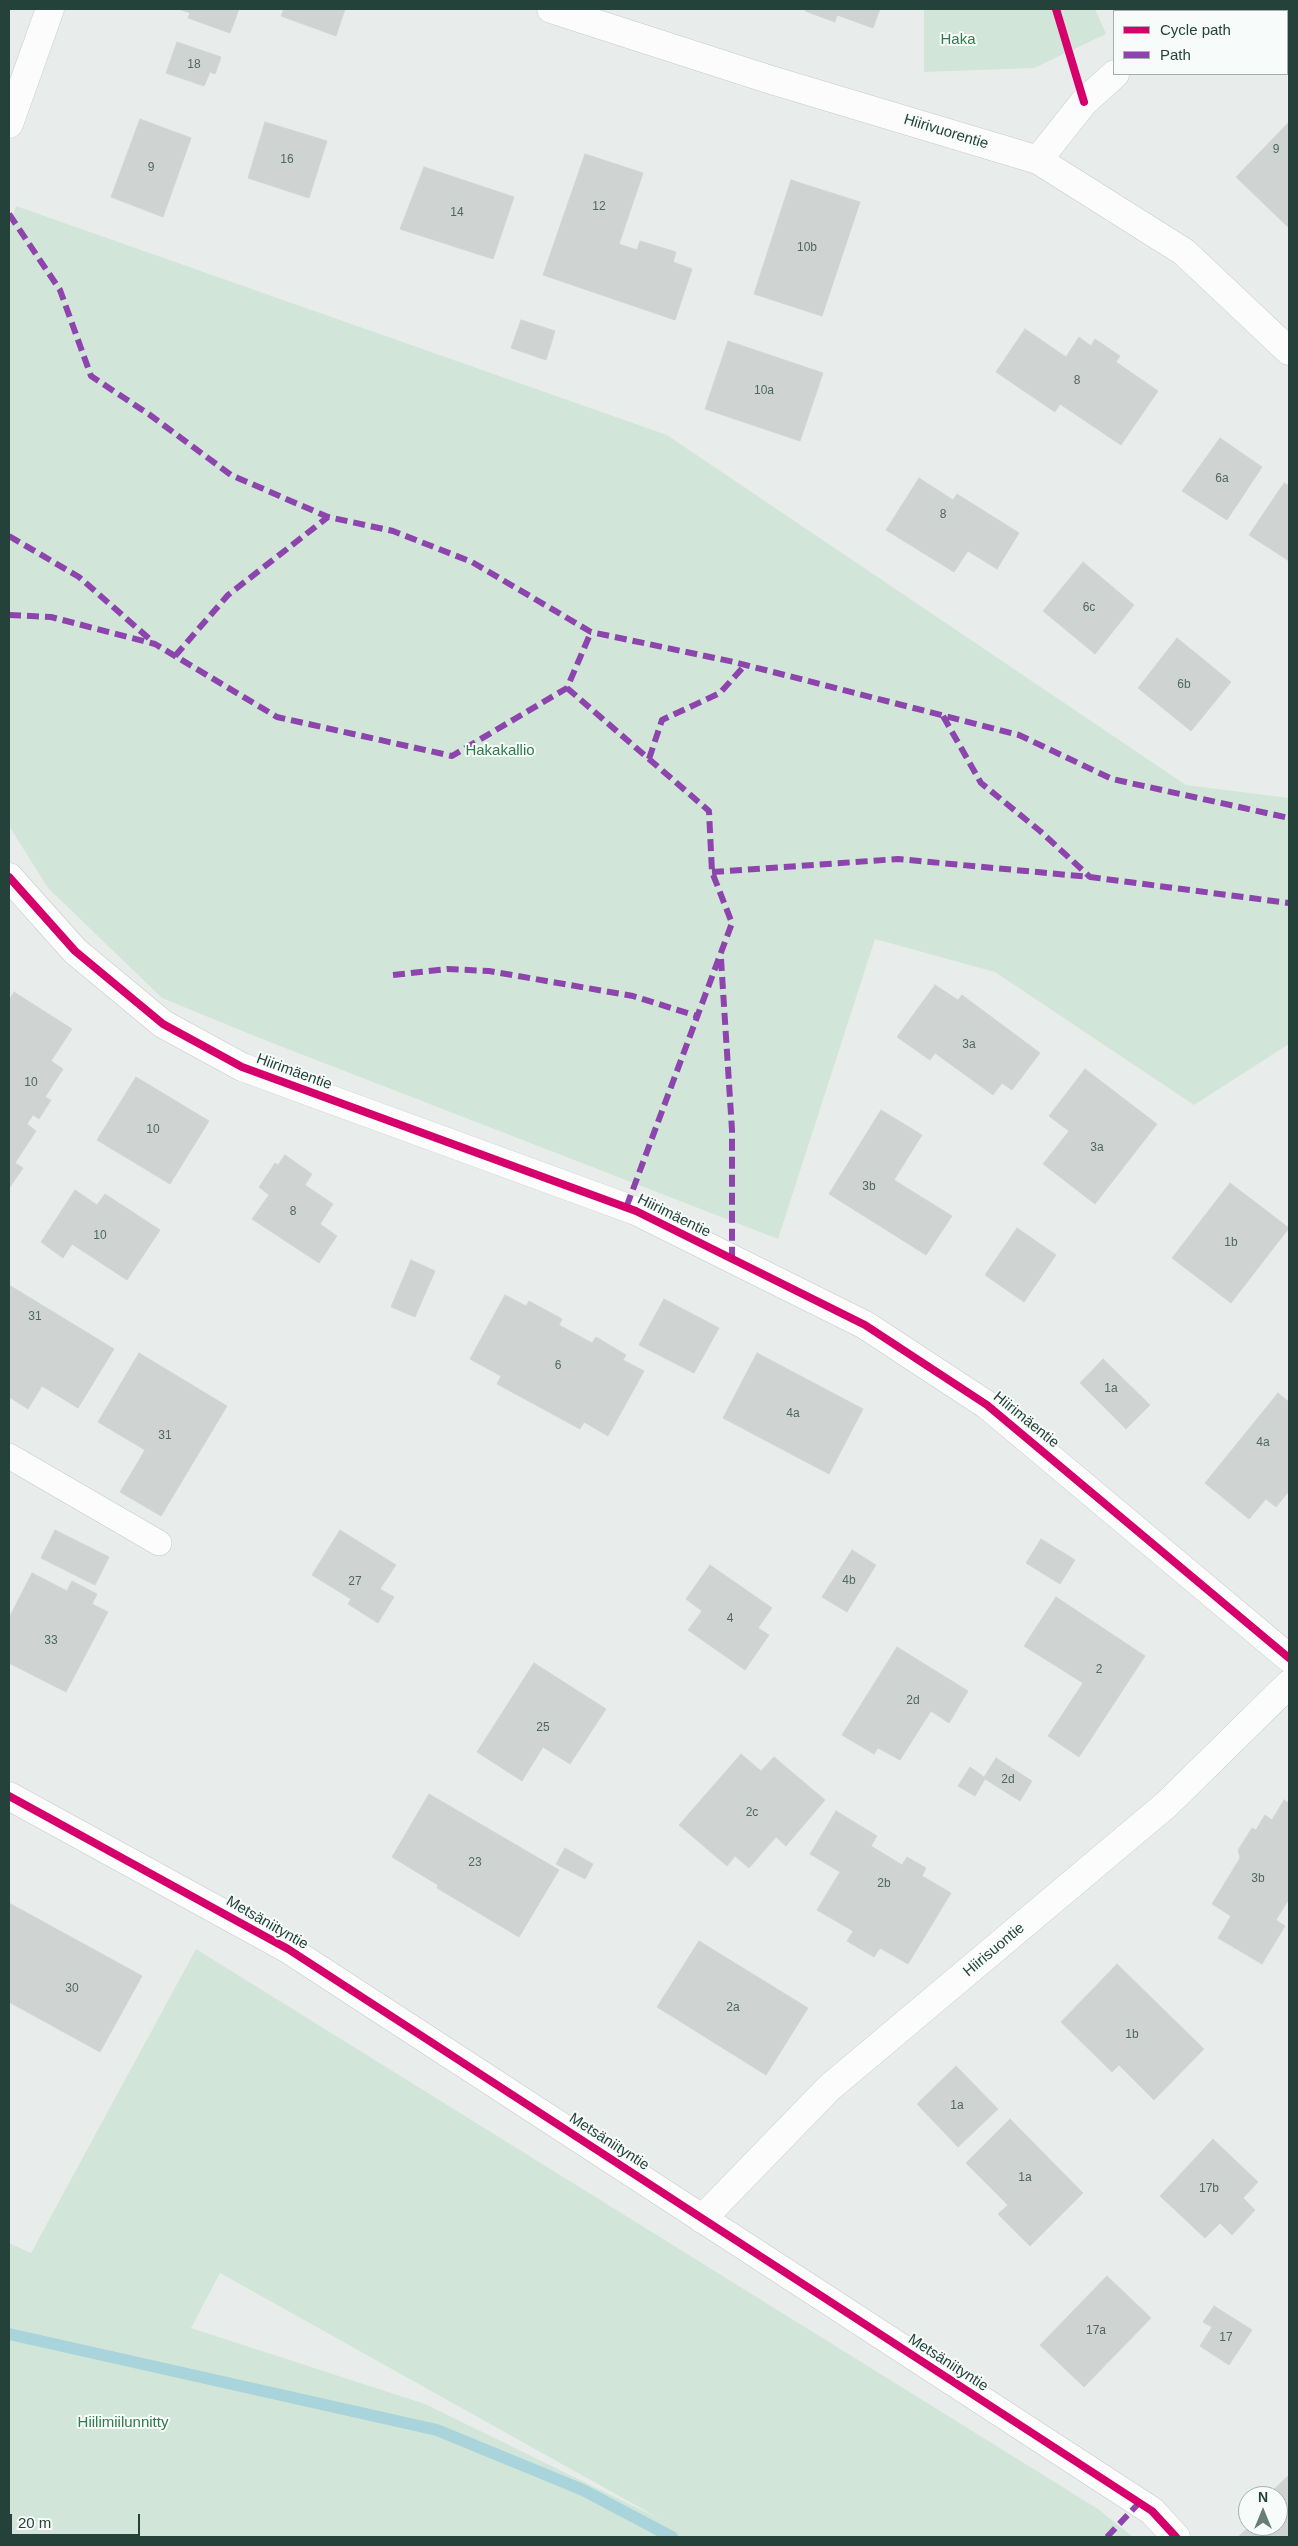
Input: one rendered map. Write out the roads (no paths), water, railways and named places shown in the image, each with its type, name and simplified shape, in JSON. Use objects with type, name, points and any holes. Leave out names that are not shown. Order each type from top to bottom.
[{"type":"street","points":[[9,124],[50,9]]},
{"type":"street","name":"Hiirivuorentie","points":[[551,9],[768,79],[1038,160],[1184,252],[1289,351]]},
{"type":"street","points":[[1038,160],[1084,102],[1114,75]]},
{"type":"street","name":"Hiirimäentie","points":[[9,877],[75,951],[162,1024],[242,1067],[636,1211],[865,1325],[986,1405],[1289,1658]]},
{"type":"street","name":"Hiirisuontie","points":[[702,2219],[829,2088],[1167,1804],[1289,1684]]},
{"type":"street","name":"Metsäniityntie","points":[[9,1796],[288,1949],[1152,2511],[1176,2537]]},
{"type":"lane","points":[[9,1456],[159,1543]]},
{"type":"waterway","points":[[9,2334],[437,2430],[583,2490],[672,2537]]},
{"type":"park label","name":"Haka","points":[[958,40]]},
{"type":"park label","name":"Hakakallio","points":[[500,751]]},
{"type":"park label","name":"Hiilimiilunnitty","points":[[123,2423]]}]
